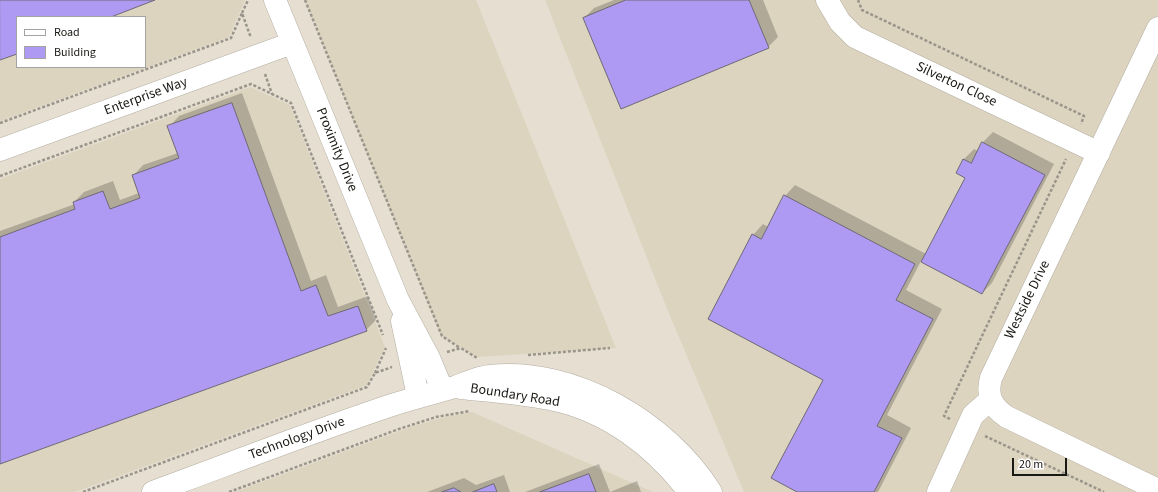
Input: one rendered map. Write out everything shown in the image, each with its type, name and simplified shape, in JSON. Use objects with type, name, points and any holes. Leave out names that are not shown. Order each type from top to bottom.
[{"type":"street","name":"Proximity Drive","points":[[275,0],[398,300],[420,360],[418,396]]},
{"type":"street","name":"Silverton Close","points":[[827,0],[840,22],[855,37],[1099,153]]},
{"type":"street","name":"Westside Drive","points":[[990,400],[989,386],[991,378],[1158,28]]},
{"type":"street","name":"Enterprise Way","points":[[0,150],[292,43]]},
{"type":"street","name":"Proximity Drive","points":[[420,360],[447,388]]},
{"type":"street","name":"Boundary Road","points":[[447,388],[489,376],[514,375],[544,379],[588,391],[622,408],[668,440],[689,462],[711,492]]},
{"type":"street","name":"Technology Drive","points":[[152,492],[418,396],[447,388]]},
{"type":"street","name":"Boundary Road","points":[[447,388],[537,396],[585,409],[615,424],[638,439],[658,456],[689,492]]},
{"type":"street","points":[[938,492],[967,427],[977,410],[990,400],[1000,413],[1007,418],[1158,490]]},
{"type":"path","points":[[242,13],[248,0]]},
{"type":"path","points":[[305,0],[442,336],[479,359]]},
{"type":"path","points":[[858,0],[862,10],[1084,116],[1074,141],[944,416],[1104,492]]},
{"type":"path","points":[[0,176],[251,84],[291,103],[384,339]]},
{"type":"path","points":[[83,492],[367,387],[387,346]]},
{"type":"path","points":[[375,373],[461,348]]},
{"type":"path","points":[[229,492],[399,428],[436,416],[477,410]]},
{"type":"shaded area","points":[[0,0],[245,0],[229,37],[146,67],[146,16],[16,16],[16,68],[144,68],[0,121]]},
{"type":"shaded area","points":[[305,0],[476,0],[616,348],[477,357],[441,336]]},
{"type":"shaded area","points":[[545,0],[1158,0],[1158,492],[744,492],[666,306]]},
{"type":"shaded area","points":[[250,87],[290,105],[385,347],[367,385],[75,492],[0,492],[0,179]]},
{"type":"shaded area","points":[[472,412],[653,492],[235,492],[408,428],[437,419]]},
{"type":"building","points":[[0,0],[155,0],[114,16],[16,16],[16,54],[0,60]]},
{"type":"building","points":[[626,0],[749,0],[769,48],[621,109],[583,18]]},
{"type":"building","points":[[232,103],[301,291],[316,285],[328,316],[358,306],[367,331],[0,464],[0,237],[75,209],[73,202],[103,191],[110,209],[140,198],[132,175],[179,158],[167,126]]},
{"type":"building","points":[[982,142],[1045,175],[982,294],[921,262],[965,178],[956,173],[963,159],[971,163]]},
{"type":"building","points":[[784,195],[915,264],[896,300],[933,319],[877,426],[902,438],[874,492],[797,492],[771,478],[823,380],[708,319],[752,234],[761,239]]},
{"type":"building","points":[[589,474],[596,492],[540,492]]},
{"type":"building","points":[[494,484],[497,492],[473,492]]},
{"type":"building","points":[[454,488],[461,492],[442,492]]}]
